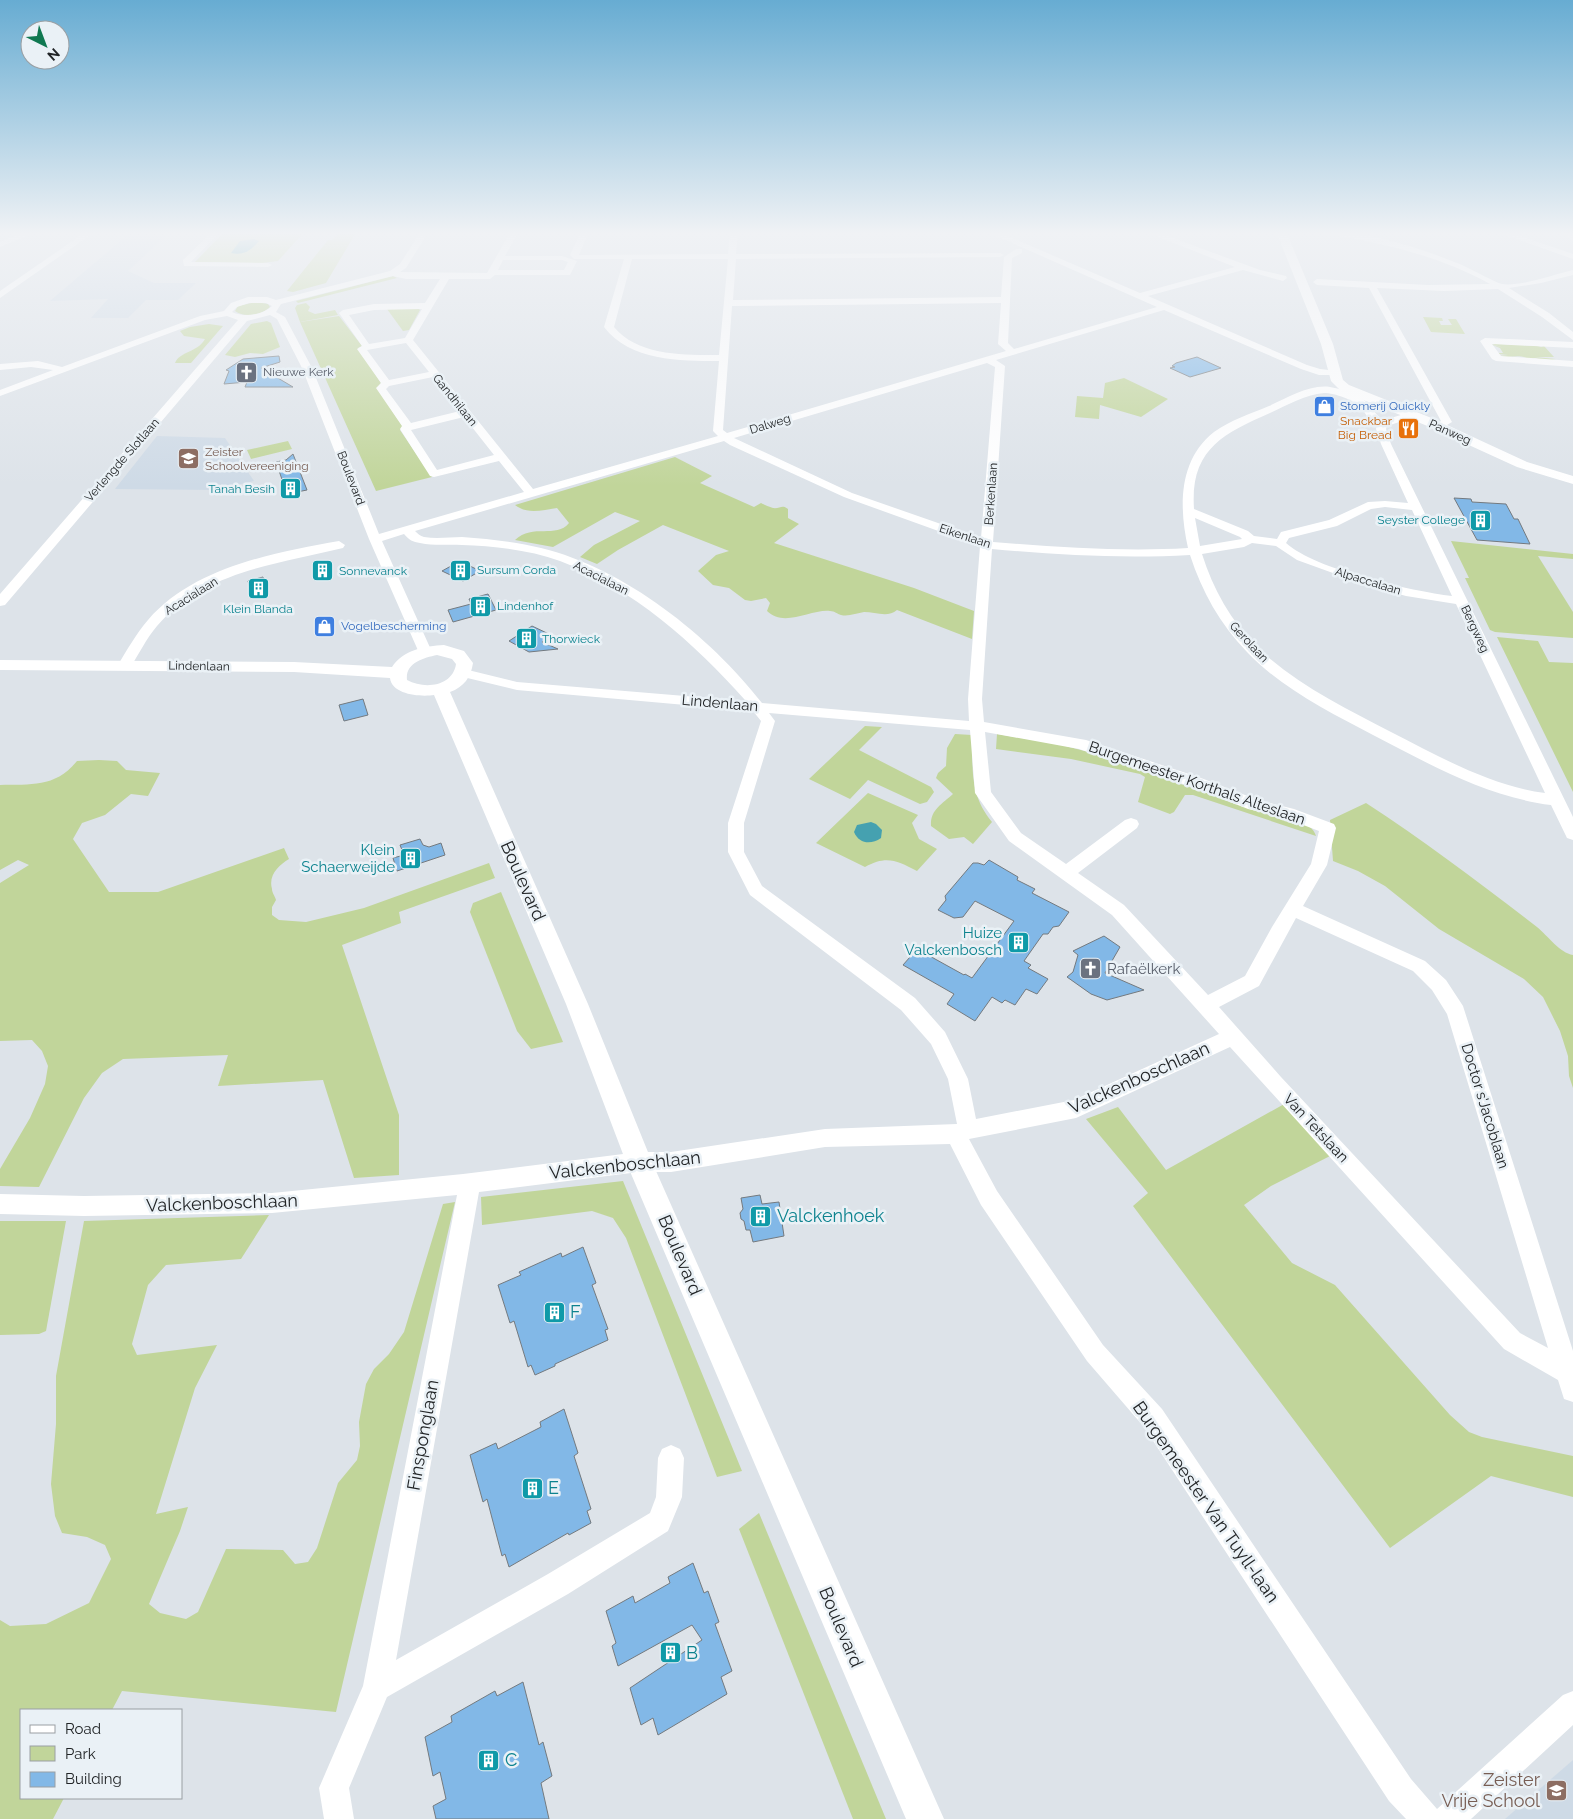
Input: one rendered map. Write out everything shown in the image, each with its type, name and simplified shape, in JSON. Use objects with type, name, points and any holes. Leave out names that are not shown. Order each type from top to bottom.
[{"type":"street","points":[[0,393],[203,318],[214,316]]},
{"type":"street","points":[[233,316],[248,316]]},
{"type":"street","name":"Boulevard","points":[[280,316],[298,347],[375,538],[425,652]]},
{"type":"street","points":[[346,316],[367,347]]},
{"type":"street","points":[[386,384],[362,349],[408,340],[421,316]]},
{"type":"street","points":[[612,316],[609,327],[613,335],[649,352],[690,358],[724,358]]},
{"type":"street","points":[[725,437],[718,431],[727,316]]},
{"type":"street","points":[[1005,316],[1003,344],[1013,352]]},
{"type":"street","name":"Dalweg","points":[[375,538],[531,494],[1135,316]]},
{"type":"street","points":[[1186,316],[1304,367],[1319,372],[1335,374],[1327,344],[1316,316]]},
{"type":"street","points":[[1388,316],[1447,422],[1438,426]]},
{"type":"street","points":[[1546,316],[1573,337]]},
{"type":"street","name":"Verlengde Slotlaan","points":[[0,602],[245,317]]},
{"type":"street","name":"Gandhilaan","points":[[408,340],[531,494]]},
{"type":"street","points":[[1573,345],[1486,341],[1495,357],[1499,359],[1573,364]]},
{"type":"street","name":"Berkenlaan","points":[[977,726],[975,699],[988,546],[1000,366],[988,359]]},
{"type":"street","points":[[0,367],[36,363],[62,370]]},
{"type":"street","points":[[408,427],[381,388],[386,384],[434,374]]},
{"type":"street","name":"Panweg","points":[[1335,374],[1337,381],[1345,388],[1438,426],[1529,467],[1550,475],[1573,480]]},
{"type":"street","name":"Gerolaan","points":[[1383,424],[1371,418],[1364,404],[1324,390],[1248,418],[1216,434],[1202,448],[1192,466],[1187,486],[1188,511],[1195,551],[1208,587],[1237,633],[1262,659],[1302,688],[1378,731],[1477,780],[1513,793],[1557,800]]},
{"type":"street","points":[[408,427],[466,414]]},
{"type":"street","points":[[1383,424],[1411,415]]},
{"type":"street","name":"Bergweg","points":[[1383,424],[1380,429],[1381,434],[1573,834]]},
{"type":"street","points":[[408,427],[405,430],[434,474],[502,457]]},
{"type":"street","name":"Eikenlaan","points":[[725,437],[848,494],[988,546],[1111,554],[1148,554],[1195,551],[1244,543],[1250,539]]},
{"type":"street","points":[[1280,543],[1285,535],[1333,523],[1368,506],[1385,504],[1417,508]]},
{"type":"street","name":"Eikenlaan","points":[[1188,511],[1244,534],[1250,539],[1280,543]]},
{"type":"street","name":"Acacialaan","points":[[407,530],[414,537],[424,540],[522,548],[564,559],[604,576],[632,593],[674,624],[726,671],[758,706]]},
{"type":"street","name":"Alpaccalaan","points":[[1280,543],[1284,549],[1297,556],[1340,574],[1393,590],[1462,601]]},
{"type":"street","name":"Acacialaan","points":[[125,665],[138,642],[158,617],[200,587],[260,561],[338,545]]},
{"type":"street","points":[[444,650],[458,654],[465,663],[464,673],[454,682],[440,689],[420,691],[411,689],[400,682],[398,673],[406,661],[425,652],[444,650]]},
{"type":"street","name":"Lindenlaan","points":[[0,665],[294,667],[398,673]]},
{"type":"street","name":"Lindenlaan","points":[[464,673],[517,686],[977,726]]},
{"type":"street","name":"Boulevard","points":[[440,689],[577,1004],[639,1162],[925,1819]]},
{"type":"street","name":"Burgemeester Van Tuyll-laan","points":[[758,706],[768,721],[736,823],[736,852],[756,890],[908,1004],[938,1038],[958,1079],[962,1132],[994,1206],[1095,1353],[1153,1418],[1400,1790],[1426,1819]]},
{"type":"street","name":"Van Tetslaan","points":[[977,726],[983,793],[1015,837],[1118,910],[1512,1341],[1571,1378]]},
{"type":"street","name":"Burgemeester Korthals Alteslaan","points":[[977,726],[1081,744],[1195,782],[1254,805],[1288,813],[1328,828],[1319,865],[1292,909]]},
{"type":"street","points":[[1066,873],[1130,824]]},
{"type":"street","points":[[1206,1005],[1252,981],[1292,909]]},
{"type":"street","name":"Doctor s'Jacoblaan","points":[[1292,909],[1419,966],[1439,985],[1456,1012],[1571,1378]]},
{"type":"street","name":"Valckenboschlaan","points":[[0,1204],[84,1206],[272,1203],[470,1183],[639,1162],[671,1162],[825,1138],[962,1132],[1076,1109],[1232,1036]]},
{"type":"street","name":"Finsponglaan","points":[[339,1819],[334,1788],[377,1687],[470,1183]]},
{"type":"street","points":[[377,1687],[558,1584],[659,1522],[670,1497],[671,1458]]},
{"type":"street","points":[[1448,1819],[1573,1705]]},
{"type":"shaded area","points":[[93,316],[130,316],[128,318],[91,318]]},
{"type":"shaded area","name":"Zeister Schoolvereeniging","points":[[157,436],[225,438],[254,481],[215,490],[115,489]]},
{"type":"shaded area","name":"Zeister Vrije School","points":[[1573,1760],[1573,1819],[1505,1819]]},
{"type":"green space","points":[[298,316],[333,316],[300,322]]},
{"type":"green space","points":[[339,316],[362,346],[358,348],[381,383],[377,388],[403,427],[400,430],[432,477],[376,491],[300,322]]},
{"type":"green space","points":[[392,316],[417,316],[409,330],[403,331]]},
{"type":"green space","points":[[1423,317],[1442,318],[1443,321],[1439,321],[1441,325],[1452,325],[1448,319],[1456,319],[1465,334],[1431,332]]},
{"type":"green space","points":[[267,321],[271,323],[280,347],[263,354],[250,353],[235,357],[225,355],[251,324]]},
{"type":"green space","points":[[209,324],[223,326],[191,363],[175,363],[181,356],[202,344],[205,339],[184,336],[180,331],[190,327]]},
{"type":"green space","points":[[1489,343],[1514,345],[1519,343],[1527,346],[1544,346],[1554,357],[1535,357],[1556,359],[1546,361],[1535,358],[1530,360],[1518,356],[1504,358],[1498,356],[1508,355],[1498,354],[1503,353],[1500,348],[1490,344],[1504,348]]},
{"type":"green space","points":[[1124,378],[1168,399],[1141,417],[1100,405],[1099,419],[1075,417],[1077,396],[1103,398],[1105,383]]},
{"type":"green space","points":[[288,441],[292,449],[251,459],[247,450]]},
{"type":"green space","points":[[675,457],[712,476],[700,483],[754,507],[761,503],[773,508],[782,507],[788,509],[788,518],[799,524],[774,543],[914,588],[974,611],[972,639],[897,610],[890,614],[864,612],[840,615],[833,611],[823,611],[789,618],[774,616],[767,611],[770,603],[766,598],[751,601],[745,600],[729,588],[713,585],[698,571],[716,555],[729,551],[663,525],[597,564],[580,557],[594,545],[640,521],[615,512],[553,547],[515,540],[529,532],[558,530],[564,528],[569,523],[557,508],[530,511],[515,505]]},
{"type":"green space","points":[[1451,541],[1573,554],[1573,559],[1538,556],[1573,612],[1573,638],[1495,632],[1490,630],[1465,578],[1469,578]]},
{"type":"green space","points":[[1497,637],[1538,641],[1549,662],[1573,663],[1573,792]]},
{"type":"green space","points":[[865,726],[882,727],[859,750],[931,787],[934,792],[927,802],[920,804],[868,780],[850,799],[809,779]]},
{"type":"green space","points":[[955,734],[972,735],[976,791],[979,801],[992,822],[973,844],[964,837],[949,839],[931,826],[932,816],[935,811],[953,794],[936,778],[938,773],[946,766],[947,748]]},
{"type":"green space","points":[[997,734],[1058,744],[1092,753],[1272,816],[1304,823],[1314,831],[1316,836],[1193,795],[1185,795],[1174,812],[1170,814],[1138,802],[1145,777],[1140,774],[1071,759],[996,749]]},
{"type":"green space","points":[[77,761],[117,761],[126,770],[160,773],[148,796],[131,794],[105,815],[82,823],[73,839],[109,892],[158,892],[284,848],[289,859],[278,867],[273,875],[271,884],[276,900],[272,907],[272,915],[279,920],[306,922],[364,908],[489,863],[495,878],[399,912],[401,923],[342,945],[399,1115],[399,1175],[354,1178],[323,1080],[218,1086],[228,1055],[123,1059],[102,1073],[84,1098],[39,1187],[0,1186],[0,1169],[30,1118],[45,1084],[48,1066],[42,1051],[32,1040],[0,1041],[0,883],[29,865],[18,860],[0,870],[0,785],[42,783],[60,776]]},
{"type":"green space","points":[[868,793],[918,815],[912,823],[919,839],[937,849],[917,871],[904,864],[886,860],[865,867],[816,843]]},
{"type":"green space","points":[[1366,803],[1453,864],[1537,927],[1563,951],[1573,955],[1573,1088],[1569,1076],[1568,1056],[1560,1031],[1543,997],[1524,979],[1439,929],[1385,886],[1358,871],[1333,861],[1330,820]]},
{"type":"green space","points":[[501,892],[563,1042],[531,1049],[517,1031],[470,912],[473,903]]},
{"type":"green space","points":[[1286,1103],[1334,1154],[1271,1186],[1244,1205],[1292,1263],[1335,1285],[1450,1415],[1469,1432],[1482,1437],[1573,1456],[1573,1497],[1491,1476],[1390,1548],[1133,1206],[1148,1193],[1086,1119],[1118,1107],[1166,1170]]},
{"type":"green space","points":[[623,1181],[742,1471],[717,1477],[626,1238],[613,1218],[592,1211],[482,1225],[481,1197]]},
{"type":"green space","points":[[455,1202],[336,1712],[122,1691],[113,1709],[20,1709],[20,1799],[63,1799],[53,1819],[0,1819],[0,1620],[10,1626],[46,1624],[89,1603],[111,1559],[105,1545],[87,1537],[62,1533],[55,1516],[51,1484],[56,1424],[56,1376],[84,1221],[269,1215],[241,1259],[166,1265],[148,1285],[132,1344],[137,1355],[217,1345],[195,1388],[156,1514],[188,1507],[180,1531],[149,1604],[160,1613],[186,1619],[198,1612],[226,1549],[283,1550],[295,1564],[308,1562],[317,1548],[338,1483],[357,1460],[360,1446],[359,1422],[366,1384],[374,1369],[389,1354],[404,1332],[443,1204]]},
{"type":"green space","points":[[0,1221],[66,1221],[46,1331],[39,1334],[0,1335]]},
{"type":"green space","points":[[759,1513],[886,1819],[853,1819],[739,1529]]},
{"type":"water","points":[[871,822],[882,830],[881,838],[873,842],[862,841],[854,832],[857,825]]},
{"type":"building","name":"Nieuwe Kerk","points":[[279,356],[280,362],[261,368],[293,387],[245,387],[247,382],[224,384],[229,371],[226,370],[243,359]]},
{"type":"building","points":[[1197,357],[1221,368],[1190,377],[1170,368],[1175,367],[1172,366],[1176,363]]},
{"type":"building","points":[[293,454],[307,490],[287,494],[276,462],[286,460]]},
{"type":"building","name":"Seyster College","points":[[1454,498],[1471,499],[1472,502],[1506,504],[1514,519],[1518,519],[1530,544],[1477,540]]},
{"type":"building","name":"Sursum Corda","points":[[460,561],[480,571],[463,581],[442,571]]},
{"type":"building","name":"Klein Blanda","points":[[263,577],[267,591],[252,595],[248,581]]},
{"type":"building","name":"Lindenhof","points":[[488,594],[496,610],[453,622],[448,610],[471,604],[469,599]]},
{"type":"building","name":"Thorwieck","points":[[532,626],[551,635],[542,642],[558,649],[529,652],[509,641]]},
{"type":"building","points":[[363,699],[368,715],[344,721],[339,705]]},
{"type":"building","name":"Klein Schaerweijde","points":[[420,839],[423,845],[429,847],[441,843],[445,855],[397,871],[393,858],[404,855],[400,845]]},
{"type":"building","name":"Huize Valckenbosch","points":[[989,860],[1018,877],[1017,880],[1035,889],[1032,893],[1069,912],[1059,926],[1053,927],[1048,934],[1043,934],[1024,961],[1031,965],[1028,968],[1048,979],[1037,994],[1026,989],[1015,1005],[1005,1000],[1002,1003],[992,997],[975,1021],[947,1004],[954,994],[903,965],[917,949],[972,978],[1014,921],[975,901],[963,917],[954,918],[938,910],[946,900],[945,896],[973,863],[984,865]]},
{"type":"building","name":"Rafaëlkerk","points":[[1104,936],[1120,947],[1105,973],[1144,990],[1107,1000],[1091,994],[1067,977],[1073,972],[1078,955],[1073,951]]},
{"type":"building","name":"Valckenhoek","points":[[760,1195],[762,1204],[779,1202],[784,1236],[753,1242],[750,1230],[746,1230],[744,1221],[741,1219],[740,1213],[743,1209],[741,1198]]},
{"type":"building","name":"F","points":[[583,1247],[596,1283],[592,1285],[608,1329],[605,1330],[608,1340],[535,1375],[531,1365],[528,1367],[514,1321],[510,1323],[498,1285],[521,1275],[519,1272],[561,1253],[562,1257]]},
{"type":"building","name":"E","points":[[564,1409],[578,1453],[574,1456],[591,1509],[587,1511],[591,1523],[569,1535],[568,1533],[509,1567],[505,1554],[502,1556],[487,1499],[483,1502],[470,1455],[496,1443],[498,1449],[541,1427],[540,1422]]},
{"type":"building","name":"B","points":[[693,1563],[704,1593],[708,1591],[719,1622],[715,1624],[732,1671],[721,1677],[727,1694],[658,1735],[653,1718],[641,1725],[630,1688],[702,1640],[692,1625],[618,1666],[612,1646],[616,1643],[606,1611],[633,1596],[635,1603],[670,1583],[668,1577]]},
{"type":"building","name":"C","points":[[523,1682],[539,1745],[543,1742],[552,1776],[541,1783],[549,1819],[436,1819],[433,1806],[446,1799],[440,1772],[433,1776],[425,1737],[452,1722],[451,1716],[495,1691],[497,1696]]},
{"type":"place","name":"Nieuwe Kerk","points":[[247,372]]},
{"type":"place","name":"Stomerij Quickly","points":[[1324,406]]},
{"type":"place","name":"Snackbar Big Bread","points":[[1408,428]]},
{"type":"place","name":"Zeister Schoolvereeniging","points":[[189,459]]},
{"type":"place","name":"Tanah Besih","points":[[291,489]]},
{"type":"place","name":"Seyster College","points":[[1481,520]]},
{"type":"place","name":"Sursum Corda","points":[[461,570]]},
{"type":"place","name":"Sonnevanck","points":[[323,571]]},
{"type":"place","name":"Klein Blanda","points":[[258,588]]},
{"type":"place","name":"Lindenhof","points":[[481,606]]},
{"type":"place","name":"Vogelbescherming","points":[[325,626]]},
{"type":"place","name":"Thorwieck","points":[[526,639]]},
{"type":"place","name":"Klein Schaerweijde","points":[[411,859]]},
{"type":"place","name":"Huize Valckenbosch","points":[[1018,942]]},
{"type":"place","name":"Rafaëlkerk","points":[[1091,969]]},
{"type":"place","name":"Valckenhoek","points":[[761,1216]]},
{"type":"place","name":"F","points":[[554,1312]]},
{"type":"place","name":"E","points":[[532,1488]]},
{"type":"place","name":"B","points":[[670,1653]]},
{"type":"place","name":"C","points":[[489,1760]]},
{"type":"place","name":"Zeister Vrije School","points":[[1556,1790]]}]
